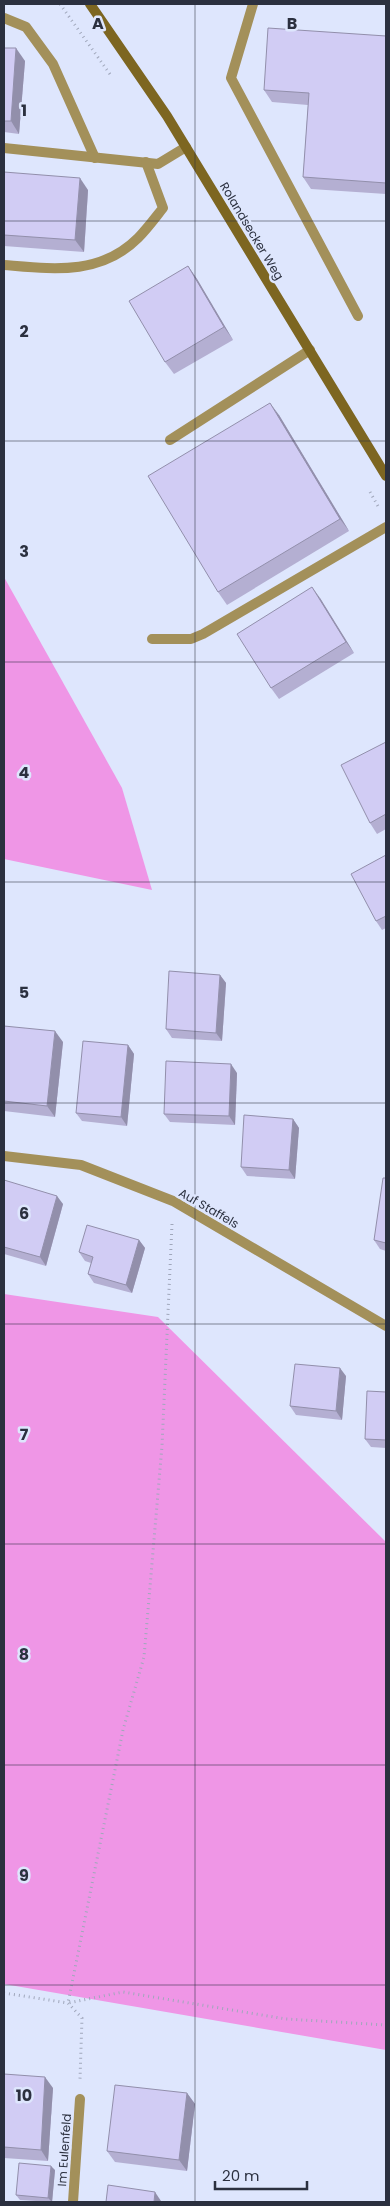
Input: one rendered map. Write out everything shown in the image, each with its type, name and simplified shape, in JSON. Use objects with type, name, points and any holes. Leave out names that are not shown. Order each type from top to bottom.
[{"type":"street","name":"Rolandsecker Weg","points":[[90,4],[167,116],[386,476]]},
{"type":"street","points":[[252,4],[231,78],[358,316]]},
{"type":"street","points":[[4,18],[26,27],[53,64],[95,158]]},
{"type":"street","points":[[4,148],[158,164],[186,147]]},
{"type":"street","points":[[4,265],[79,269],[107,259],[137,239],[163,208],[146,162]]},
{"type":"street","points":[[170,440],[310,350]]},
{"type":"street","points":[[152,639],[192,639],[203,634],[386,527]]},
{"type":"street","name":"Auf Staffels","points":[[4,1156],[81,1165],[173,1201],[386,1326]]},
{"type":"street","name":"Im Eulenfeld","points":[[73,2202],[80,2099]]},
{"type":"path","points":[[60,4],[116,83]]},
{"type":"path","points":[[369,490],[382,512]]},
{"type":"path","points":[[68,2003],[123,1730],[144,1657],[162,1446],[173,1201]]},
{"type":"path","points":[[4,1993],[68,2003],[123,1992],[286,2019],[386,2026]]},
{"type":"path","points":[[68,2003],[82,2018],[80,2099]]},
{"type":"shaded area","points":[[4,577],[122,788],[152,890],[4,859]]},
{"type":"shaded area","points":[[4,1294],[158,1317],[386,1542],[386,2050],[4,1984]]},
{"type":"building","points":[[268,28],[386,36],[386,183],[303,177],[309,93],[264,90]]},
{"type":"building","points":[[4,48],[16,48],[11,121],[4,121]]},
{"type":"building","points":[[4,172],[80,178],[75,240],[4,235]]},
{"type":"building","points":[[188,266],[224,327],[165,362],[129,301]]},
{"type":"building","points":[[270,403],[340,519],[218,592],[148,476]]},
{"type":"building","points":[[312,587],[346,642],[271,688],[237,634]]},
{"type":"building","points":[[386,742],[386,814],[370,823],[341,765]]},
{"type":"building","points":[[386,855],[386,916],[376,921],[351,874]]},
{"type":"building","points":[[169,971],[220,975],[216,1033],[166,1029]]},
{"type":"building","points":[[4,1026],[55,1031],[47,1106],[4,1101]]},
{"type":"building","points":[[83,1041],[128,1045],[121,1117],[76,1113]]},
{"type":"building","points":[[166,1061],[231,1064],[229,1116],[164,1114]]},
{"type":"building","points":[[244,1115],[293,1119],[289,1170],[241,1167]]},
{"type":"building","points":[[383,1178],[386,1178],[386,1243],[374,1240]]},
{"type":"building","points":[[4,1180],[57,1196],[40,1257],[4,1247]]},
{"type":"building","points":[[87,1225],[139,1240],[126,1285],[88,1274],[93,1257],[79,1252]]},
{"type":"building","points":[[295,1364],[340,1368],[336,1411],[290,1406]]},
{"type":"building","points":[[367,1391],[386,1392],[386,1440],[365,1439]]},
{"type":"building","points":[[4,2074],[45,2077],[41,2150],[4,2147]]},
{"type":"building","points":[[115,2085],[187,2093],[179,2160],[107,2151]]},
{"type":"building","points":[[19,2163],[51,2166],[48,2198],[16,2195]]},
{"type":"building","points":[[108,2185],[155,2192],[154,2202],[106,2202]]}]
